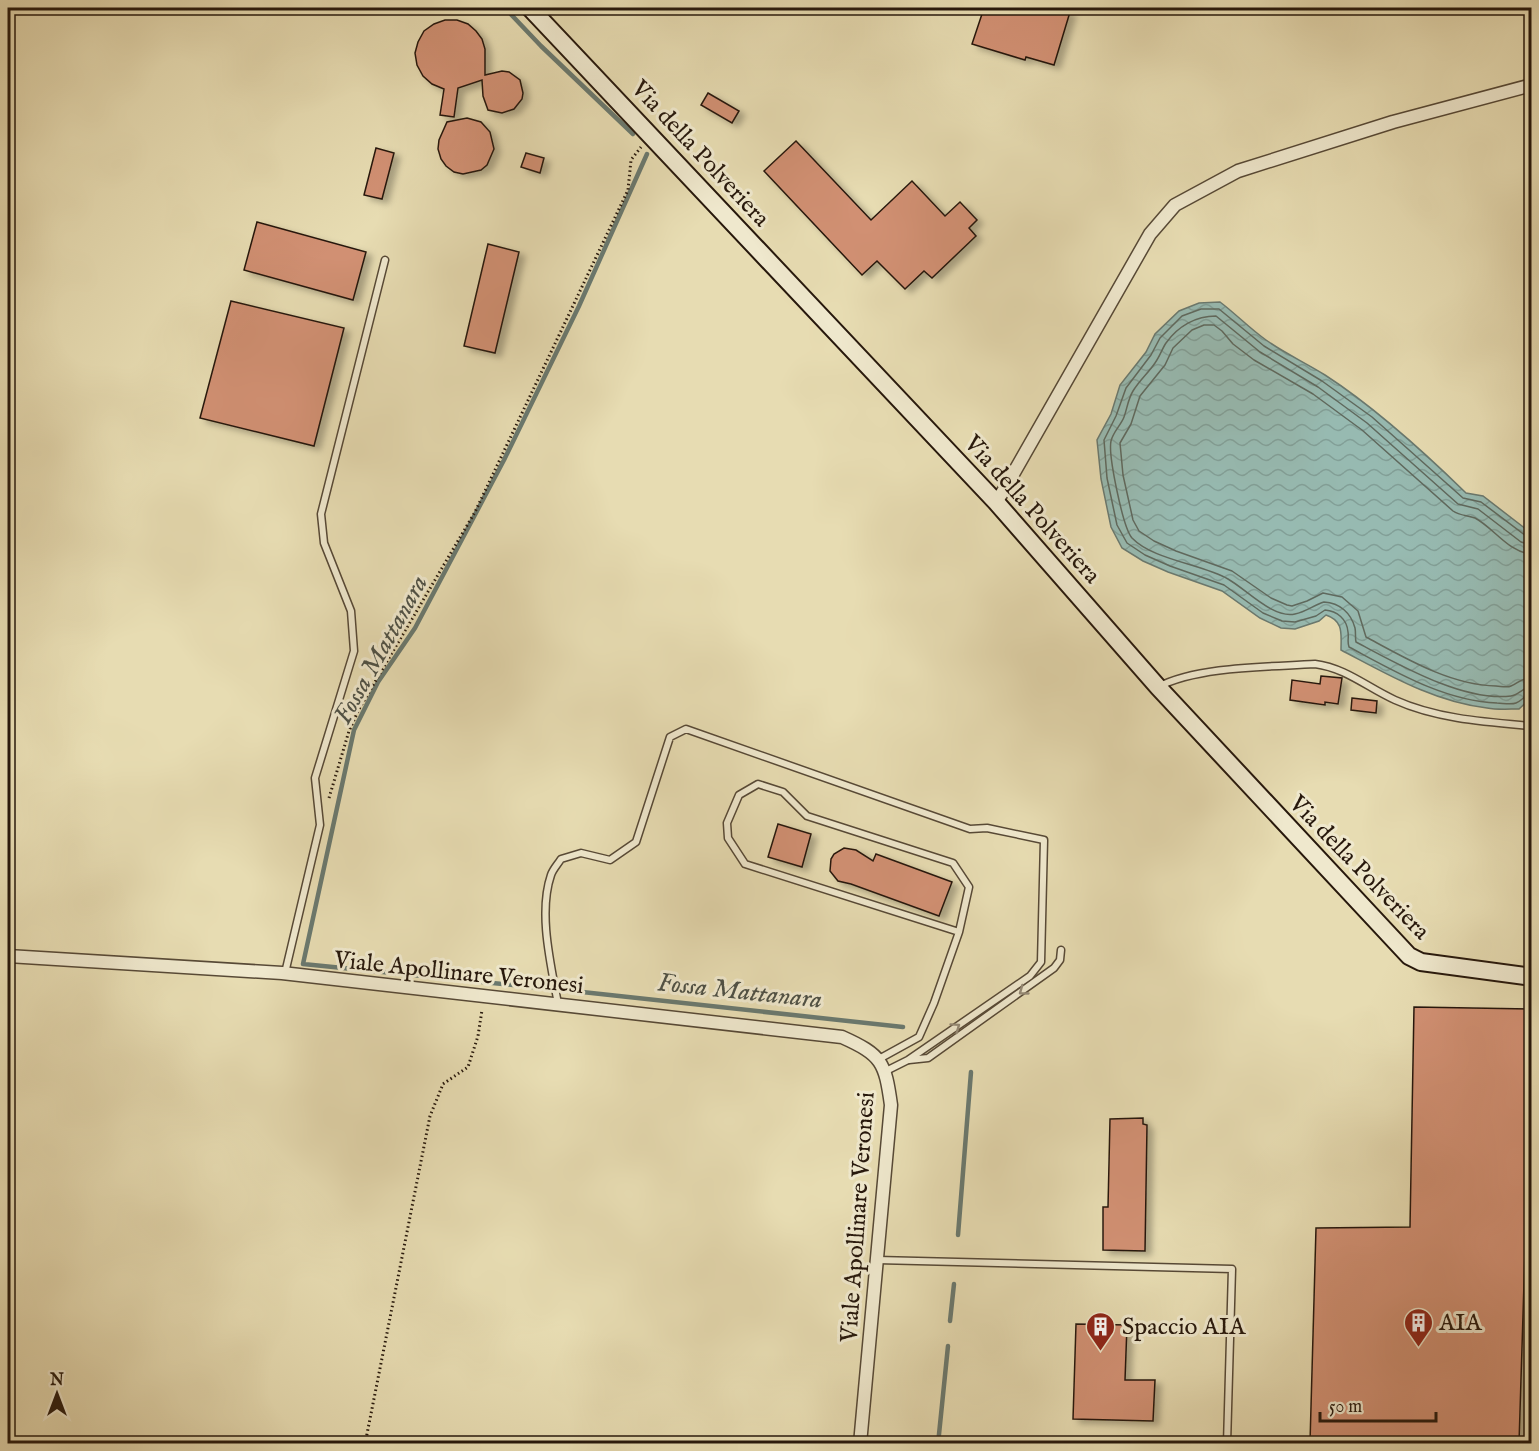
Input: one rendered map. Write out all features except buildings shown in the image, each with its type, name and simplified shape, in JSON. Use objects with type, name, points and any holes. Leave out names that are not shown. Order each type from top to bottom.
[{"type":"street","name":"Via della Polveriera","points":[[530,8],[996,502],[1158,687],[1412,959],[1532,977]]},
{"type":"street","points":[[996,502],[1150,234],[1174,206],[1238,171],[1393,122],[1532,85]]},
{"type":"street","name":"Viale Apollinare Veronesi","points":[[8,956],[285,974],[842,1037],[865,1047],[879,1059],[888,1081],[891,1105],[860,1443]]},
{"type":"lane","points":[[285,974],[320,825],[315,778],[354,651],[351,611],[324,543],[321,514],[385,260]]},
{"type":"lane","points":[[1158,687],[1171,680],[1196,673],[1315,664],[1332,666],[1396,701],[1454,718],[1532,726]]},
{"type":"lane","points":[[558,1005],[548,944],[546,902],[551,874],[561,859],[581,853],[610,860],[636,842],[670,736],[686,729],[970,829],[987,828],[1044,840],[1041,962],[1030,976],[908,1060],[884,1072]]},
{"type":"lane","points":[[879,1059],[919,1037],[934,1003],[959,932],[969,886],[952,863],[807,816],[783,792],[758,784],[739,795],[727,823],[728,838],[745,864],[959,932]]},
{"type":"lane","points":[[908,1060],[928,1058],[1054,968],[1060,960],[1061,950]]},
{"type":"lane","points":[[877,1260],[1232,1269],[1227,1443]]},
{"type":"path","points":[[320,825],[349,731],[359,709],[475,512],[628,190],[630,160],[651,135]]},
{"type":"path","points":[[365,1443],[430,1116],[443,1084],[468,1067],[478,1036],[485,996]]},
{"type":"water","points":[[1220,302],[1266,340],[1325,375],[1362,401],[1416,446],[1466,493],[1483,496],[1531,533],[1531,698],[1519,709],[1495,709],[1467,705],[1411,686],[1341,650],[1339,624],[1326,615],[1319,621],[1295,629],[1281,628],[1260,618],[1222,591],[1168,572],[1143,561],[1122,548],[1111,527],[1101,479],[1097,440],[1111,414],[1120,385],[1146,352],[1155,334],[1179,311],[1199,303]]},
{"type":"waterway","name":"Fossa Mattanara","points":[[505,8],[541,46],[633,134]]},
{"type":"waterway","name":"Fossa Mattanara","points":[[542,988],[303,964],[354,730],[378,682],[415,628],[504,460],[579,306],[647,154]]},
{"type":"waterway","name":"Fossa Mattanara","points":[[573,991],[903,1027]]},
{"type":"waterway","name":"Fossa Mattanara","points":[[958,1235],[971,1072]]},
{"type":"waterway","name":"Fossa Mattanara","points":[[950,1321],[954,1284]]},
{"type":"waterway","name":"Fossa Mattanara","points":[[938,1444],[948,1346]]},
{"type":"place","name":"AIA","points":[[1418,1348]]},
{"type":"place","name":"Spaccio AIA","points":[[1101,1352]]}]
